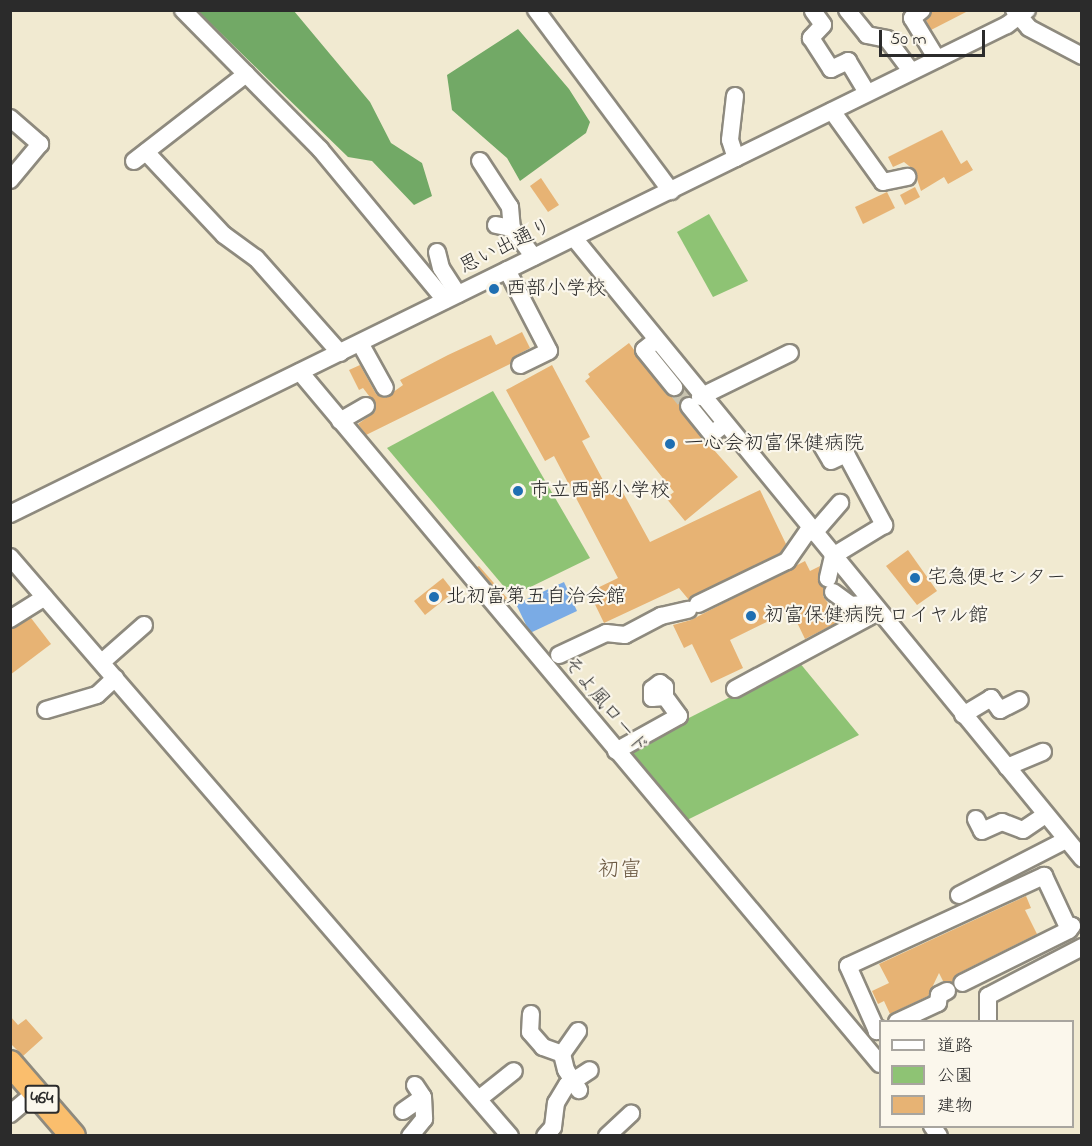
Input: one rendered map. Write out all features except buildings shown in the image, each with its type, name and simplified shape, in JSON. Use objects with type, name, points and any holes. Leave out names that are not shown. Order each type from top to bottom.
[{"type":"highway","name":"464","points":[[10,1063],[74,1136]]},
{"type":"street","points":[[183,10],[320,149],[452,297]]},
{"type":"street","points":[[536,10],[671,191]]},
{"type":"street","points":[[813,10],[823,25],[811,38],[831,69],[848,61],[867,93]]},
{"type":"street","points":[[922,10],[912,18],[937,58]]},
{"type":"street","points":[[852,12],[867,35],[887,39],[911,71]]},
{"type":"street","points":[[1020,12],[1029,28],[1082,56]]},
{"type":"street","name":"思い出通り","points":[[10,513],[671,191],[937,58],[1020,12]]},
{"type":"street","points":[[246,74],[140,157],[224,235],[256,258],[340,353]]},
{"type":"street","points":[[735,96],[730,140],[736,158]]},
{"type":"street","points":[[832,111],[883,182],[907,177]]},
{"type":"street","points":[[10,118],[40,144],[10,180]]},
{"type":"street","points":[[480,161],[510,207],[504,226],[534,257]]},
{"type":"street","points":[[574,238],[655,341],[694,401],[723,425],[1082,858]]},
{"type":"street","points":[[437,252],[452,297]]},
{"type":"street","points":[[507,270],[549,351],[520,365]]},
{"type":"street","points":[[655,341],[644,350],[674,387]]},
{"type":"street","points":[[360,343],[385,388]]},
{"type":"street","points":[[694,401],[790,353]]},
{"type":"street","name":"そよ風ロード","points":[[300,372],[452,549],[616,751],[879,1063]]},
{"type":"street","points":[[340,421],[366,406]]},
{"type":"street","points":[[822,446],[831,461],[846,454],[884,525],[833,556]]},
{"type":"street","points":[[559,655],[606,633],[625,635],[661,615],[693,607],[787,561],[812,530],[840,503]]},
{"type":"street","points":[[833,556],[831,585],[851,605],[875,608]]},
{"type":"street","points":[[11,558],[480,1098],[510,1136]]},
{"type":"street","points":[[10,619],[45,597]]},
{"type":"street","points":[[735,689],[875,608]]},
{"type":"street","points":[[102,662],[144,625]]},
{"type":"street","points":[[46,710],[97,695],[115,678]]},
{"type":"street","points":[[616,751],[679,716],[664,697]]},
{"type":"street","points":[[963,715],[991,698],[1000,710],[1020,700]]},
{"type":"street","points":[[1007,767],[1043,752]]},
{"type":"street","points":[[976,819],[982,831],[1002,822],[1023,830],[1045,815]]},
{"type":"street","points":[[959,896],[1066,840]]},
{"type":"street","points":[[879,1030],[877,1031],[848,966],[1044,876],[1067,925],[1077,923]]},
{"type":"street","points":[[962,983],[1077,923]]},
{"type":"street","points":[[988,1020],[988,996],[1082,947]]},
{"type":"street","points":[[901,1020],[938,1003],[939,995],[947,991]]},
{"type":"street","points":[[531,1014],[530,1032],[536,1040],[562,1054],[575,1085]]},
{"type":"street","points":[[562,1054],[578,1030]]},
{"type":"street","points":[[545,1136],[555,1122],[556,1103],[590,1070]]},
{"type":"street","points":[[480,1098],[514,1071]]},
{"type":"street","points":[[403,1112],[419,1091],[431,1118],[410,1136]]},
{"type":"street","points":[[10,1114],[36,1092]]},
{"type":"street","points":[[606,1136],[631,1114]]},
{"type":"green space","points":[[198,11],[294,11],[370,102],[391,143],[422,163],[432,196],[414,205],[372,161],[348,157]]},
{"type":"green space","points":[[518,29],[569,89],[590,122],[586,133],[520,181],[507,158],[452,110],[447,75]]},
{"type":"green space","points":[[709,214],[748,281],[713,297],[677,232]]},
{"type":"green space","points":[[493,391],[590,558],[512,596],[387,448]]},
{"type":"green space","points":[[799,662],[859,735],[683,822],[626,750]]},
{"type":"water","points":[[564,582],[577,611],[530,633],[516,604]]},
{"type":"tunnel","points":[[674,387],[689,406]]},
{"type":"place","name":"西部小学校","points":[[494,289]]},
{"type":"place","name":"一心会初富保健病院","points":[[670,444]]},
{"type":"place","name":"市立西部小学校","points":[[518,491]]},
{"type":"place","name":"宅急便センター","points":[[915,578]]},
{"type":"place","name":"北初富第五自治会館","points":[[434,597]]},
{"type":"place","name":"初富保健病院 ロイヤル館","points":[[751,616]]},
{"type":"district","name":"初富","points":[[620,872]]}]
